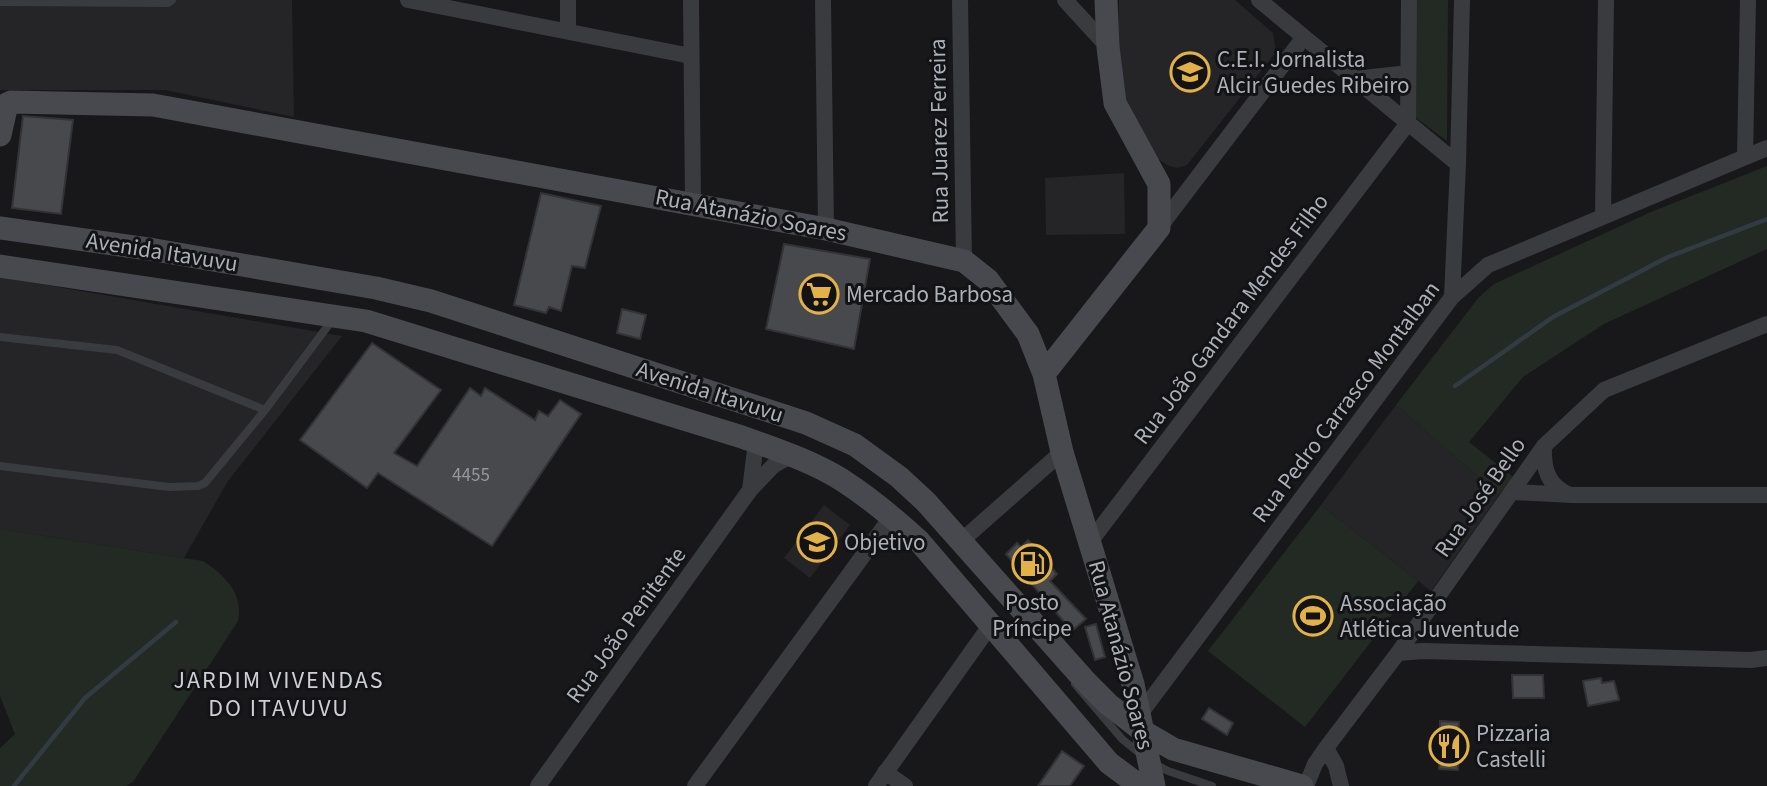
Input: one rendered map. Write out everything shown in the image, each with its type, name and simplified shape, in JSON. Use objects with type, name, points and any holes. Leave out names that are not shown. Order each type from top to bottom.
[{"type":"main road","points":[[1044,374],[1159,228],[1159,184],[1115,103],[1106,0]]},
{"type":"main road","name":"Rua Atanázio Soares","points":[[0,135],[4,109],[11,102],[153,104],[693,203],[826,229],[964,261],[988,280],[1028,334],[1044,374],[1062,452],[1142,723],[1151,780]]},
{"type":"main road","name":"Avenida Itavuvu","points":[[0,228],[155,250],[376,288],[431,301],[806,423],[855,445],[899,477],[926,502],[1108,704],[1142,723],[1173,749],[1304,786]]},
{"type":"main road","name":"Avenida Itavuvu","points":[[0,266],[335,316],[379,325],[756,442],[791,456],[841,479],[892,516],[919,541],[1109,763],[1151,780]]},
{"type":"main road","points":[[950,578],[948,561],[960,542]]},
{"type":"street","points":[[408,0],[433,2],[691,55]]},
{"type":"street","points":[[568,0],[568,30]]},
{"type":"street","points":[[691,0],[693,203]]},
{"type":"street","points":[[823,0],[826,229]]},
{"type":"street","name":"Rua Juarez Ferreira","points":[[960,0],[964,261]]},
{"type":"street","points":[[1067,0],[1108,47]]},
{"type":"street","points":[[1259,0],[1273,6],[1304,37],[1458,164]]},
{"type":"street","points":[[1408,123],[1409,0]]},
{"type":"street","points":[[1452,297],[1462,0]]},
{"type":"street","points":[[1603,215],[1606,0]]},
{"type":"street","points":[[1745,157],[1748,0]]},
{"type":"street","points":[[1159,228],[1304,37]]},
{"type":"street","points":[[1355,79],[1408,73]]},
{"type":"street","name":"Rua João Gandara Mendes Filho","points":[[1090,542],[1408,123]]},
{"type":"street","name":"Rua Pedro Carrasco Montalban","points":[[1142,723],[1452,297],[1489,265],[1767,148]]},
{"type":"street","points":[[1159,184],[1177,190],[1188,190]]},
{"type":"street","name":"Rua José Bello","points":[[1304,786],[1326,748],[1398,653],[1544,446],[1604,390],[1767,324]]},
{"type":"street","name":"Rua João Penitente","points":[[750,490],[756,442]]},
{"type":"street","points":[[1544,446],[1543,465],[1551,480],[1562,492],[1572,495]]},
{"type":"street","points":[[960,542],[1062,452]]},
{"type":"street","name":"Rua João Penitente","points":[[538,786],[750,490],[774,465],[791,456]]},
{"type":"street","points":[[1512,492],[1572,495],[1767,495]]},
{"type":"street","points":[[695,786],[892,516]]},
{"type":"street","points":[[905,786],[881,779],[990,625]]},
{"type":"street","points":[[1398,653],[1423,651],[1737,660],[1767,658]]},
{"type":"street","points":[[1326,748],[1336,766],[1341,786]]},
{"type":"lane","points":[[0,2],[168,3],[172,0]]},
{"type":"lane","points":[[0,466],[169,488],[205,483],[265,410],[335,316]]},
{"type":"lane","points":[[0,337],[117,350],[265,410]]},
{"type":"lane","points":[[1026,616],[1084,698],[1122,739],[1151,780],[1168,771],[1212,786]]},
{"type":"shaded area","points":[[0,0],[292,0],[294,117],[165,90],[0,90]]},
{"type":"shaded area","name":"C.E.I. Jornalista Alcir Guedes Ribeiro","points":[[1119,0],[1235,0],[1273,33],[1276,52],[1187,165],[1177,168],[1157,158],[1123,93],[1118,48]]},
{"type":"shaded area","points":[[1416,0],[1448,0],[1447,141],[1415,117]]},
{"type":"shaded area","points":[[1767,166],[1767,249],[1604,324],[1523,377],[1469,442],[1513,477],[1499,495],[1396,405],[1479,297],[1494,284],[1651,212]]},
{"type":"shaded area","points":[[1124,173],[1125,234],[1046,235],[1045,178]]},
{"type":"shaded area","points":[[0,277],[342,336],[228,481],[184,558],[0,529]]},
{"type":"shaded area","points":[[1396,405],[1499,495],[1431,591],[1321,505]]},
{"type":"shaded area","name":"Objetivo","points":[[824,505],[850,525],[810,578],[784,558]]},
{"type":"shaded area","name":"Associação Atlética Juventude","points":[[1321,505],[1418,581],[1305,727],[1208,651]]},
{"type":"shaded area","points":[[0,529],[203,561],[225,579],[235,593],[238,621],[133,782],[126,786],[0,786],[0,748],[15,734],[0,696]]},
{"type":"building","points":[[23,116],[73,120],[61,214],[12,208]]},
{"type":"building","points":[[541,193],[601,206],[585,268],[572,266],[561,311],[549,307],[546,313],[514,305]]},
{"type":"building","name":"Mercado Barbosa","points":[[784,244],[870,259],[854,349],[766,329]]},
{"type":"building","points":[[622,309],[646,315],[640,339],[617,333]]},
{"type":"building","points":[[372,343],[441,390],[394,453],[417,466],[470,388],[481,396],[485,388],[535,420],[539,411],[548,416],[560,400],[581,414],[492,546],[378,473],[367,488],[300,440]]},
{"type":"building","name":"Posto Príncipe","points":[[1028,540],[1057,574],[1050,581],[1086,619],[1072,631],[1006,554],[1017,543],[1021,547]]},
{"type":"building","points":[[1096,624],[1105,657],[1095,660],[1085,627]]},
{"type":"building","points":[[1512,675],[1543,675],[1544,698],[1513,698]]},
{"type":"building","points":[[1601,678],[1602,683],[1614,681],[1619,700],[1588,706],[1583,681]]},
{"type":"building","points":[[1209,708],[1233,723],[1227,735],[1202,719]]},
{"type":"building","name":"Pizzaria Castelli","points":[[1440,721],[1459,722],[1458,770],[1439,769]]},
{"type":"building","points":[[1062,751],[1084,766],[1070,786],[1038,786]]},
{"type":"waterway","points":[[1455,386],[1553,317],[1668,257],[1767,219]]},
{"type":"waterway","points":[[14,786],[85,698],[176,622]]},
{"type":"place","name":"C.E.I. Jornalista Alcir Guedes Ribeiro","points":[[1190,72]]},
{"type":"place","name":"Mercado Barbosa","points":[[819,294]]},
{"type":"place","name":"Objetivo","points":[[817,542]]},
{"type":"place","name":"Posto Príncipe","points":[[1032,564]]},
{"type":"place","name":"Associação Atlética Juventude","points":[[1313,616]]},
{"type":"place","name":"Pizzaria Castelli","points":[[1449,746]]},
{"type":"district","name":"JARDIM VIVENDAS DO ITAVUVU","points":[[279,694]]}]
